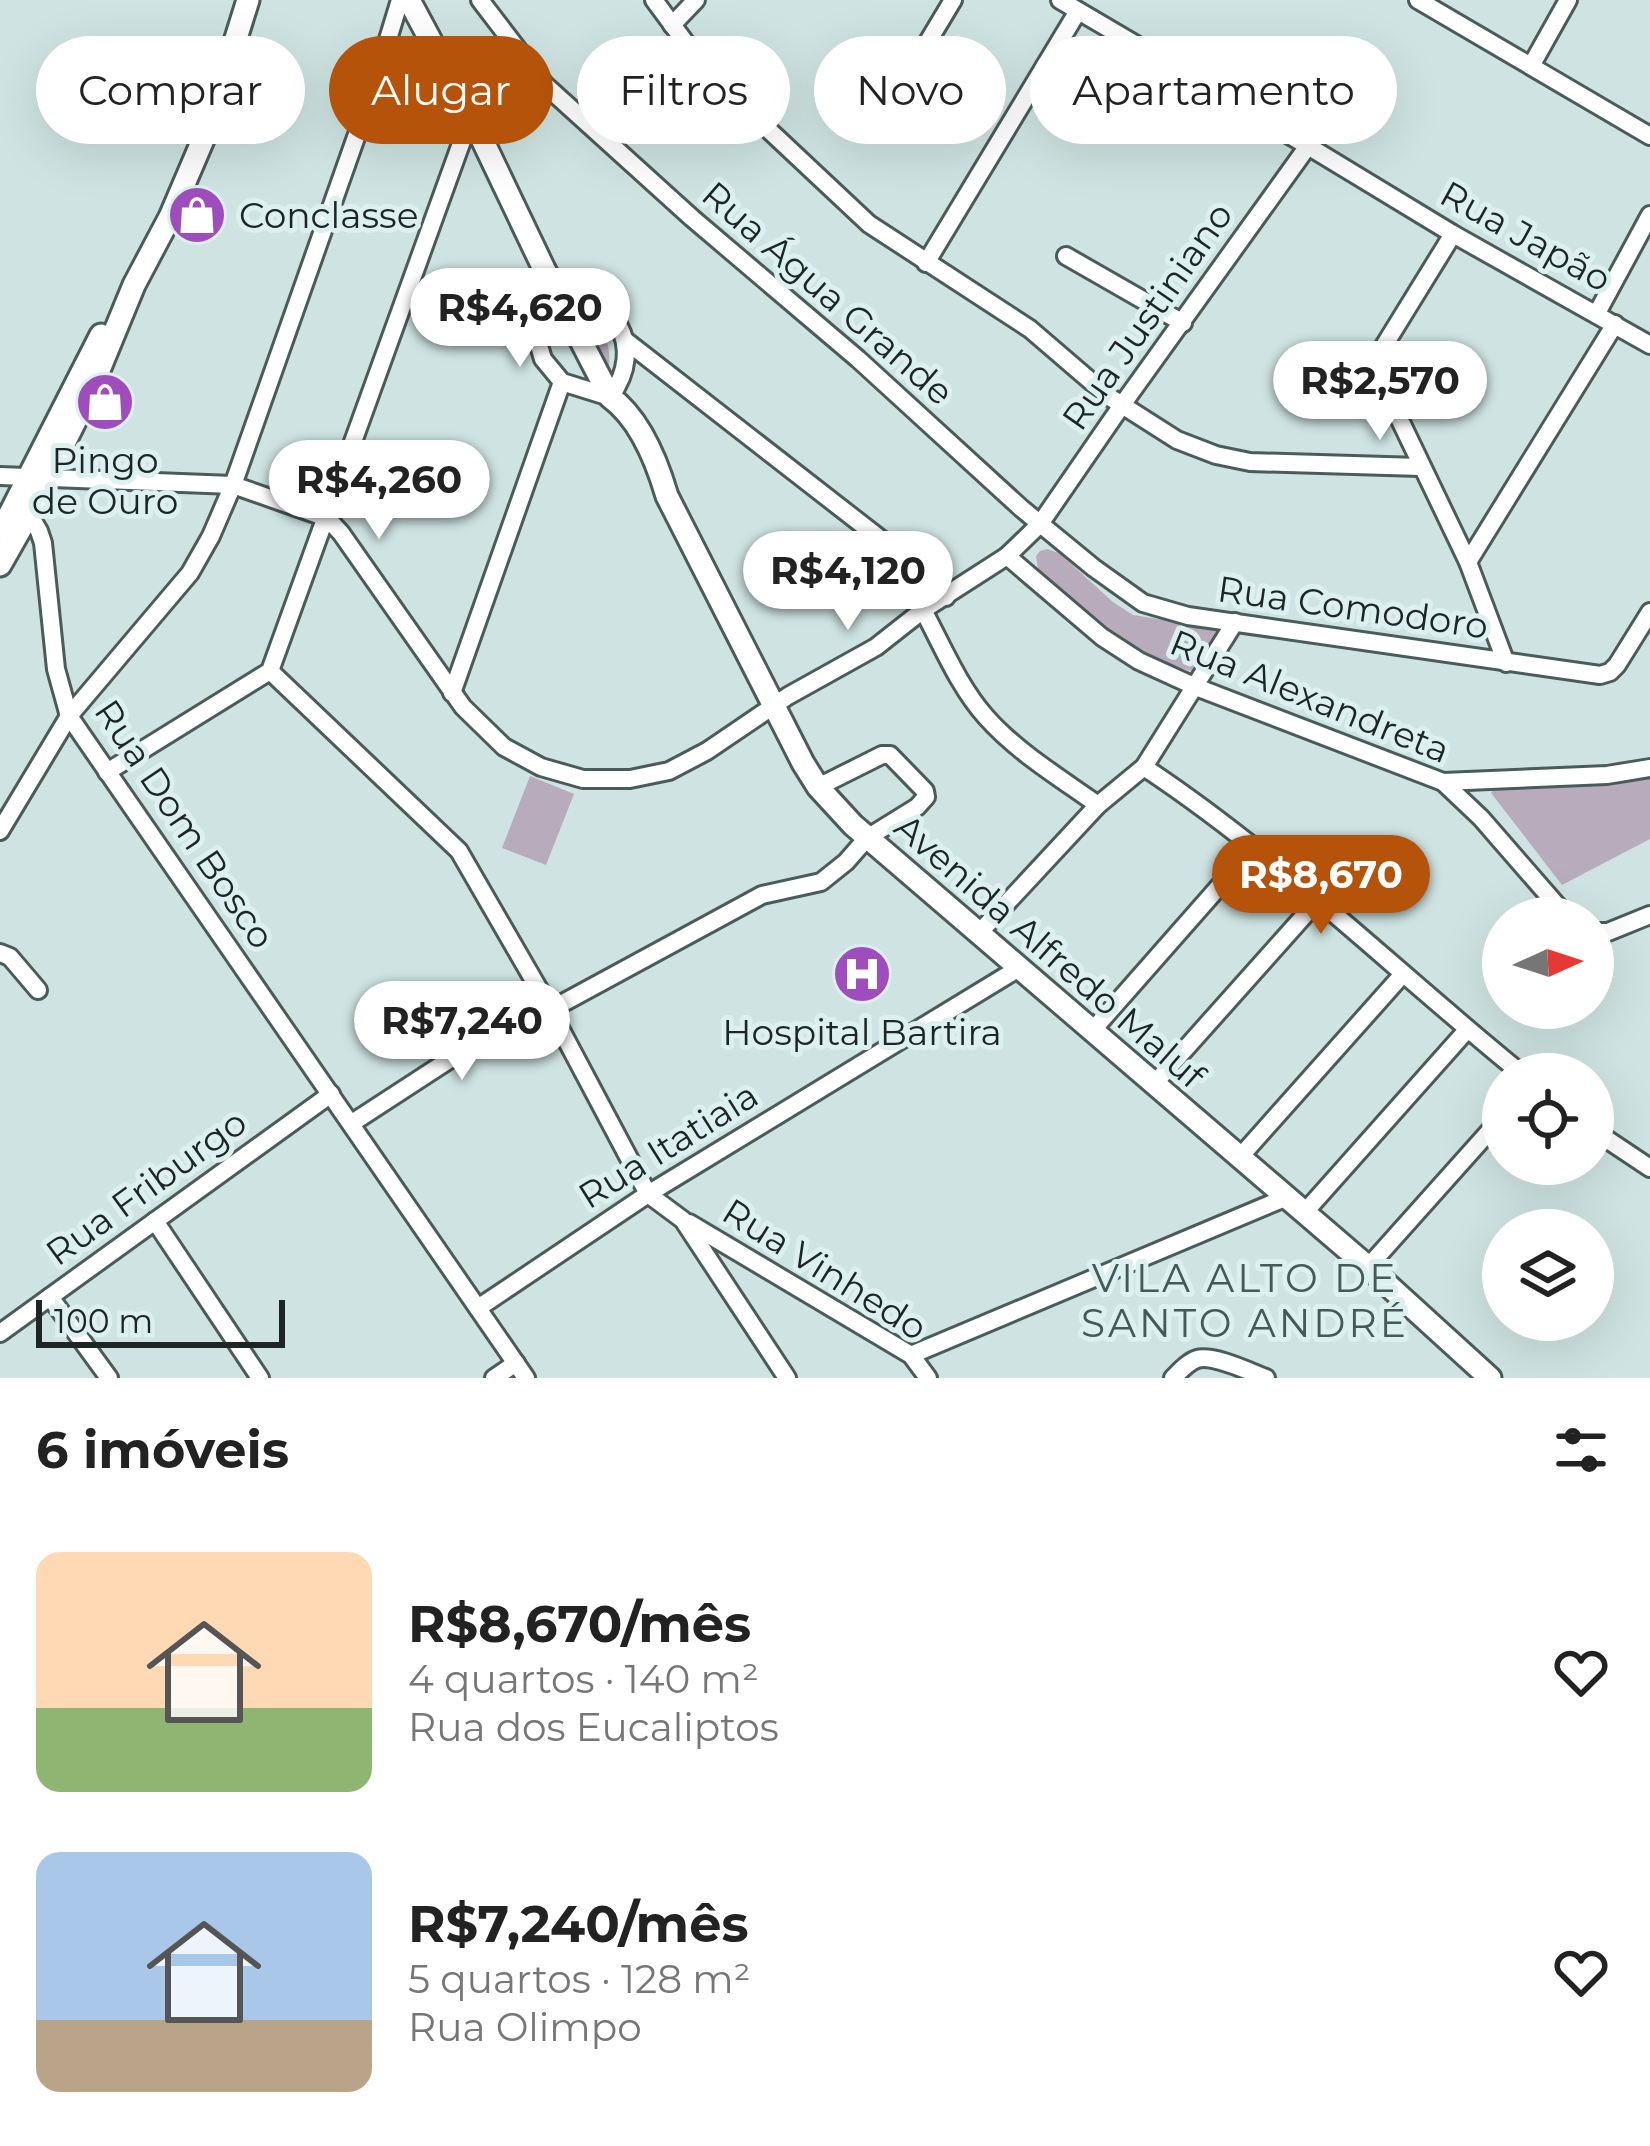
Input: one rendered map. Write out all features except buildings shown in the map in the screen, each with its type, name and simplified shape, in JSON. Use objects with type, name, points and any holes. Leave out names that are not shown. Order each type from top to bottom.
[{"type":"main road","points":[[0,533],[92,387],[208,128],[248,0]]},
{"type":"main road","name":"Avenida Alfredo Maluf","points":[[409,0],[428,36]]},
{"type":"main road","name":"Avenida Alfredo Maluf","points":[[485,144],[651,479],[667,496],[818,787],[867,838],[1369,1267],[1490,1378]]},
{"type":"main road","points":[[0,565],[28,514],[33,482]]},
{"type":"street","points":[[0,831],[69,716],[190,573],[211,536],[372,92],[400,0]]},
{"type":"street","name":"Rua Água Grande","points":[[480,0],[545,85],[1040,524]]},
{"type":"street","points":[[654,0],[728,94],[869,224],[1030,329],[1108,396],[1177,440],[1250,462],[1420,467]]},
{"type":"street","points":[[673,25],[696,0]]},
{"type":"street","points":[[931,36],[953,0]]},
{"type":"street","name":"Rua Japão","points":[[1060,0],[1453,234],[1650,345]]},
{"type":"street","points":[[1418,0],[1650,136]]},
{"type":"street","points":[[1531,66],[1568,0]]},
{"type":"street","points":[[926,263],[1078,11]]},
{"type":"street","points":[[107,772],[270,671],[461,144]]},
{"type":"street","name":"Rua Justiniano","points":[[327,518],[452,693],[487,732],[522,759],[599,781],[669,771],[876,647],[1007,556],[1040,524],[1308,146]]},
{"type":"street","points":[[1597,313],[1650,215]]},
{"type":"street","points":[[1453,234],[1376,364],[1468,562],[1506,663]]},
{"type":"street","points":[[1066,256],[1183,323]]},
{"type":"street","points":[[626,341],[613,399],[562,382],[543,359],[537,321],[554,288],[592,297],[614,316],[626,341],[932,580],[946,597]]},
{"type":"street","points":[[1468,562],[1615,324]]},
{"type":"street","points":[[452,693],[562,382]]},
{"type":"street","points":[[0,476],[33,482],[233,485],[327,518]]},
{"type":"street","name":"Rua Dom Bosco","points":[[28,514],[43,543],[56,669],[69,716],[521,1371]]},
{"type":"street","name":"Rua Comodoro","points":[[1040,524],[1143,603],[1189,616],[1506,663],[1606,674],[1618,665],[1650,612]]},
{"type":"street","name":"Rua Alexandreta","points":[[1007,556],[1120,650],[1196,687],[1443,782],[1550,897]]},
{"type":"street","points":[[923,610],[986,717],[1098,806]]},
{"type":"street","points":[[979,933],[1098,806],[1144,767],[1235,622]]},
{"type":"street","points":[[270,671],[459,851],[648,1194],[683,1220],[787,1378]]},
{"type":"street","points":[[352,1123],[547,1004],[762,896],[821,882],[867,838],[926,796],[890,755],[818,787]]},
{"type":"street","points":[[1144,767],[1319,899],[1496,1053]]},
{"type":"street","points":[[1443,782],[1607,775],[1650,768]]},
{"type":"street","points":[[1092,1031],[1253,848]]},
{"type":"street","points":[[1154,1084],[1319,899]]},
{"type":"street","points":[[1614,930],[1650,915]]},
{"type":"street","points":[[0,952],[38,990]]},
{"type":"street","name":"Rua Itatiaia","points":[[478,1308],[648,1194],[1019,968]]},
{"type":"street","points":[[1240,1157],[1402,974]]},
{"type":"street","points":[[1305,1212],[1467,1030]]},
{"type":"street","name":"Rua Friburgo","points":[[0,1333],[332,1094]]},
{"type":"street","points":[[1369,1267],[1482,1140]]},
{"type":"street","points":[[1614,1143],[1649,1165]]},
{"type":"street","points":[[911,1355],[1287,1197]]},
{"type":"street","name":"Rua Vinhedo","points":[[683,1220],[911,1355],[928,1378]]},
{"type":"street","points":[[155,1221],[260,1378]]},
{"type":"street","points":[[50,1297],[109,1378]]},
{"type":"street","points":[[1173,1378],[1200,1358],[1266,1378]]},
{"type":"street","points":[[494,1378],[521,1371]]},
{"type":"shaded area","points":[[578,307],[604,334],[609,371]]},
{"type":"shaded area","points":[[1047,549],[1059,553],[1133,615],[1214,628],[1220,635],[1195,670],[1150,655],[1096,621],[1046,579],[1036,556]]},
{"type":"shaded area","points":[[1650,772],[1650,839],[1562,885],[1491,793],[1496,784]]},
{"type":"shaded area","points":[[530,776],[574,794],[546,865],[502,848]]},
{"type":"place","name":"Conclasse","points":[[197,215]]},
{"type":"place","name":"Pingo de Ouro","points":[[105,402]]},
{"type":"place","name":"Hospital Bartira","points":[[862,974]]},
{"type":"district","name":"VILA ALTO DE SANTO ANDRÉ","points":[[1245,1300]]}]
